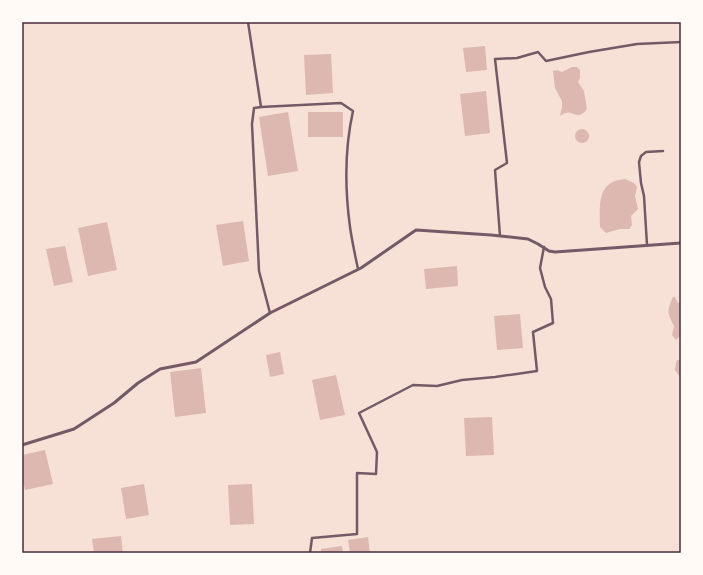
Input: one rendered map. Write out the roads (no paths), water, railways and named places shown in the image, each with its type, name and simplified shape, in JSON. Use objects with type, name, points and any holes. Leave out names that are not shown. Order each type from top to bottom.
[{"type":"street","points":[[248,22],[261,107]]},
{"type":"street","points":[[500,236],[495,170],[507,163],[496,59],[517,58],[538,52],[546,61],[624,46],[681,42]]},
{"type":"street","points":[[270,313],[258,271],[252,124],[254,108],[341,103],[353,111],[348,132],[347,192],[350,227],[358,269]]},
{"type":"street","points":[[646,245],[644,196],[639,162],[641,156],[646,152],[663,151]]},
{"type":"street","points":[[22,445],[74,429],[114,403],[138,383],[160,369],[196,362],[270,313],[358,269],[416,230],[528,239],[555,252],[681,243]]},
{"type":"street","points":[[310,553],[312,538],[357,534],[357,474],[376,474],[377,452],[359,413],[413,385],[437,386],[462,380],[537,371],[533,332],[553,323],[551,299],[544,287],[540,268],[544,248]]}]
